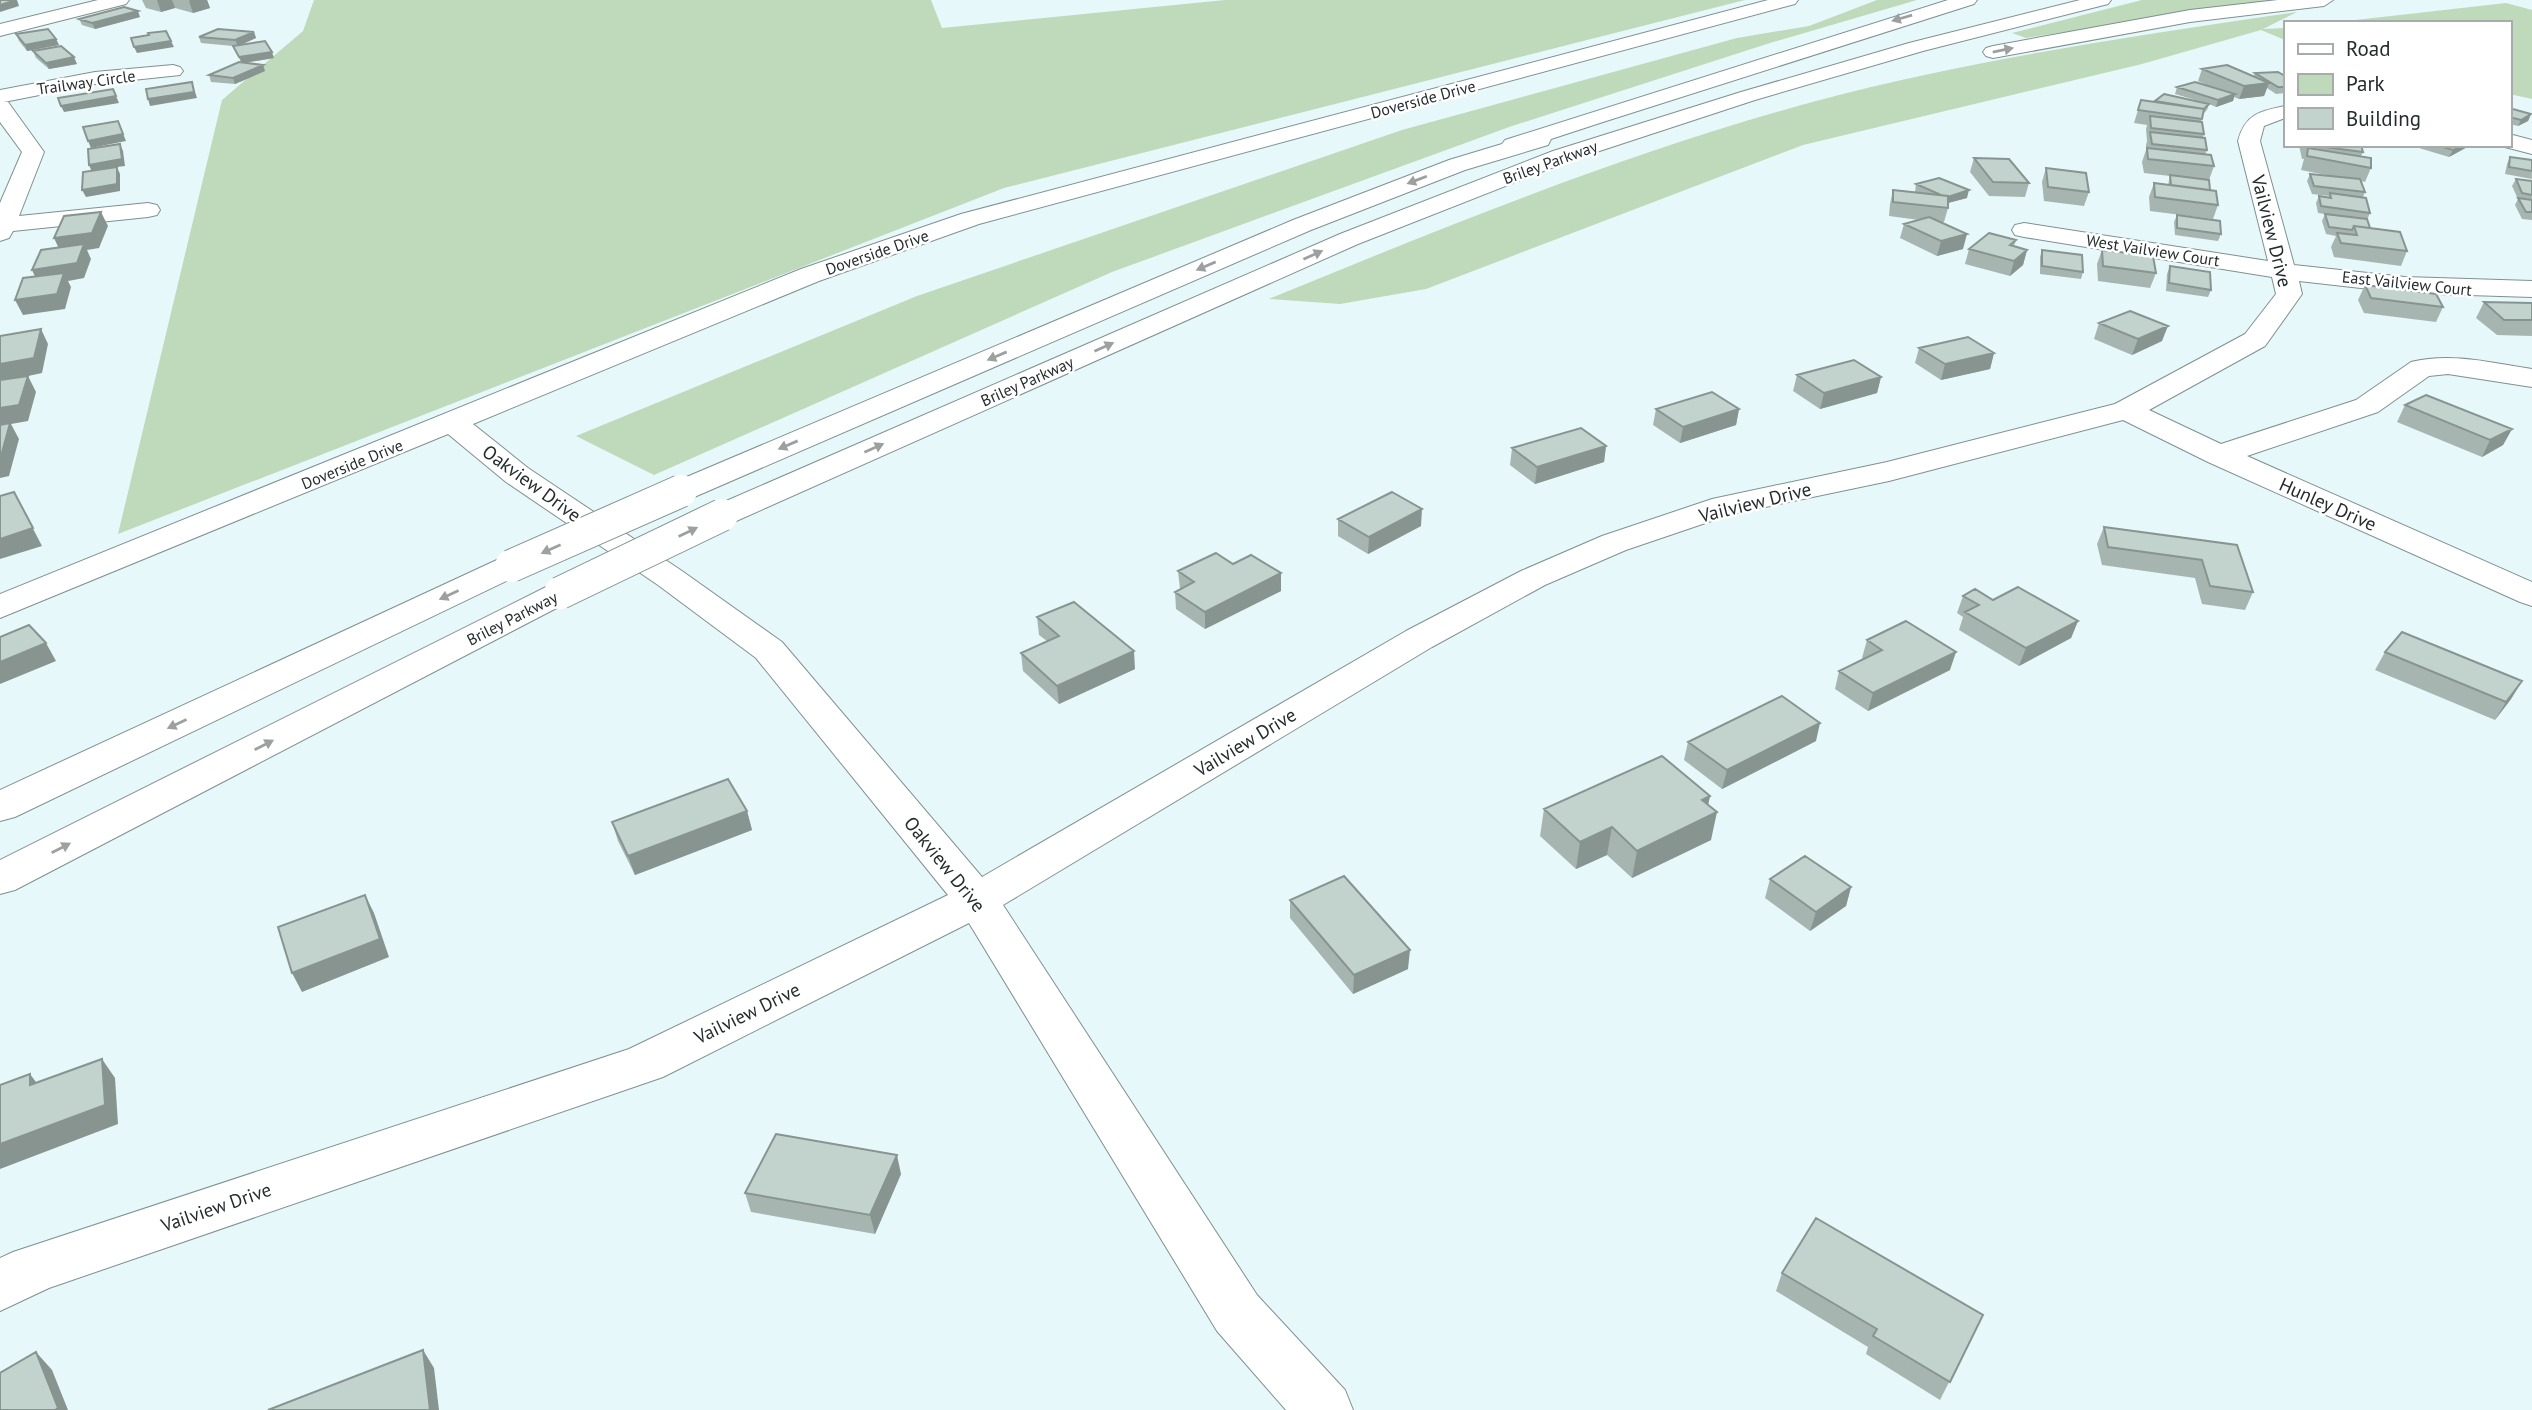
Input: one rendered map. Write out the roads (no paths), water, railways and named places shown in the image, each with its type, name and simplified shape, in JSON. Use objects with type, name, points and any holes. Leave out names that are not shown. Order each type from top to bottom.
[{"type":"main road","points":[[0,30],[120,0]]},
{"type":"main road","name":"Doverside Drive","points":[[0,607],[810,275],[970,219],[1789,0]]},
{"type":"main road","points":[[1457,165],[1608,111],[1733,74],[1891,21],[1968,0]]},
{"type":"main road","name":"Briley Parkway","points":[[0,807],[511,566],[1302,225],[1457,165],[1875,42],[2048,0]]},
{"type":"main road","name":"Briley Parkway","points":[[0,879],[560,593],[722,515],[1349,239],[1561,156],[1748,96],[1916,47],[2102,0]]},
{"type":"main road","points":[[1973,56],[2190,16],[2324,0]]},
{"type":"main road","points":[[1349,239],[1734,115],[1911,70]]},
{"type":"main road","name":"Trailway Circle","points":[[0,96],[95,78],[173,71]]},
{"type":"main road","points":[[0,107],[33,152],[1,228]]},
{"type":"main road","name":"Vailview Drive","points":[[0,1286],[32,1269],[646,1063],[977,900],[1419,639],[1533,579],[1614,543],[1724,506],[1889,471],[2126,410],[2255,340],[2289,294],[2249,141],[2252,125],[2258,119],[2284,112]]},
{"type":"main road","points":[[2511,142],[2532,147]]},
{"type":"main road","points":[[1,228],[148,209]]},
{"type":"main road","name":"West Vailview Court","points":[[2024,230],[2283,270]]},
{"type":"main road","name":"East Vailview Court","points":[[2283,270],[2464,290],[2532,289]]},
{"type":"main road","points":[[2219,455],[2367,406],[2421,368],[2448,365],[2532,378]]},
{"type":"main road","name":"Hunley Drive","points":[[2126,410],[2219,455],[2532,595]]},
{"type":"main road","name":"Oakview Drive","points":[[453,423],[517,475],[670,578],[769,650],[977,900],[1237,1313],[1324,1410]]}]
